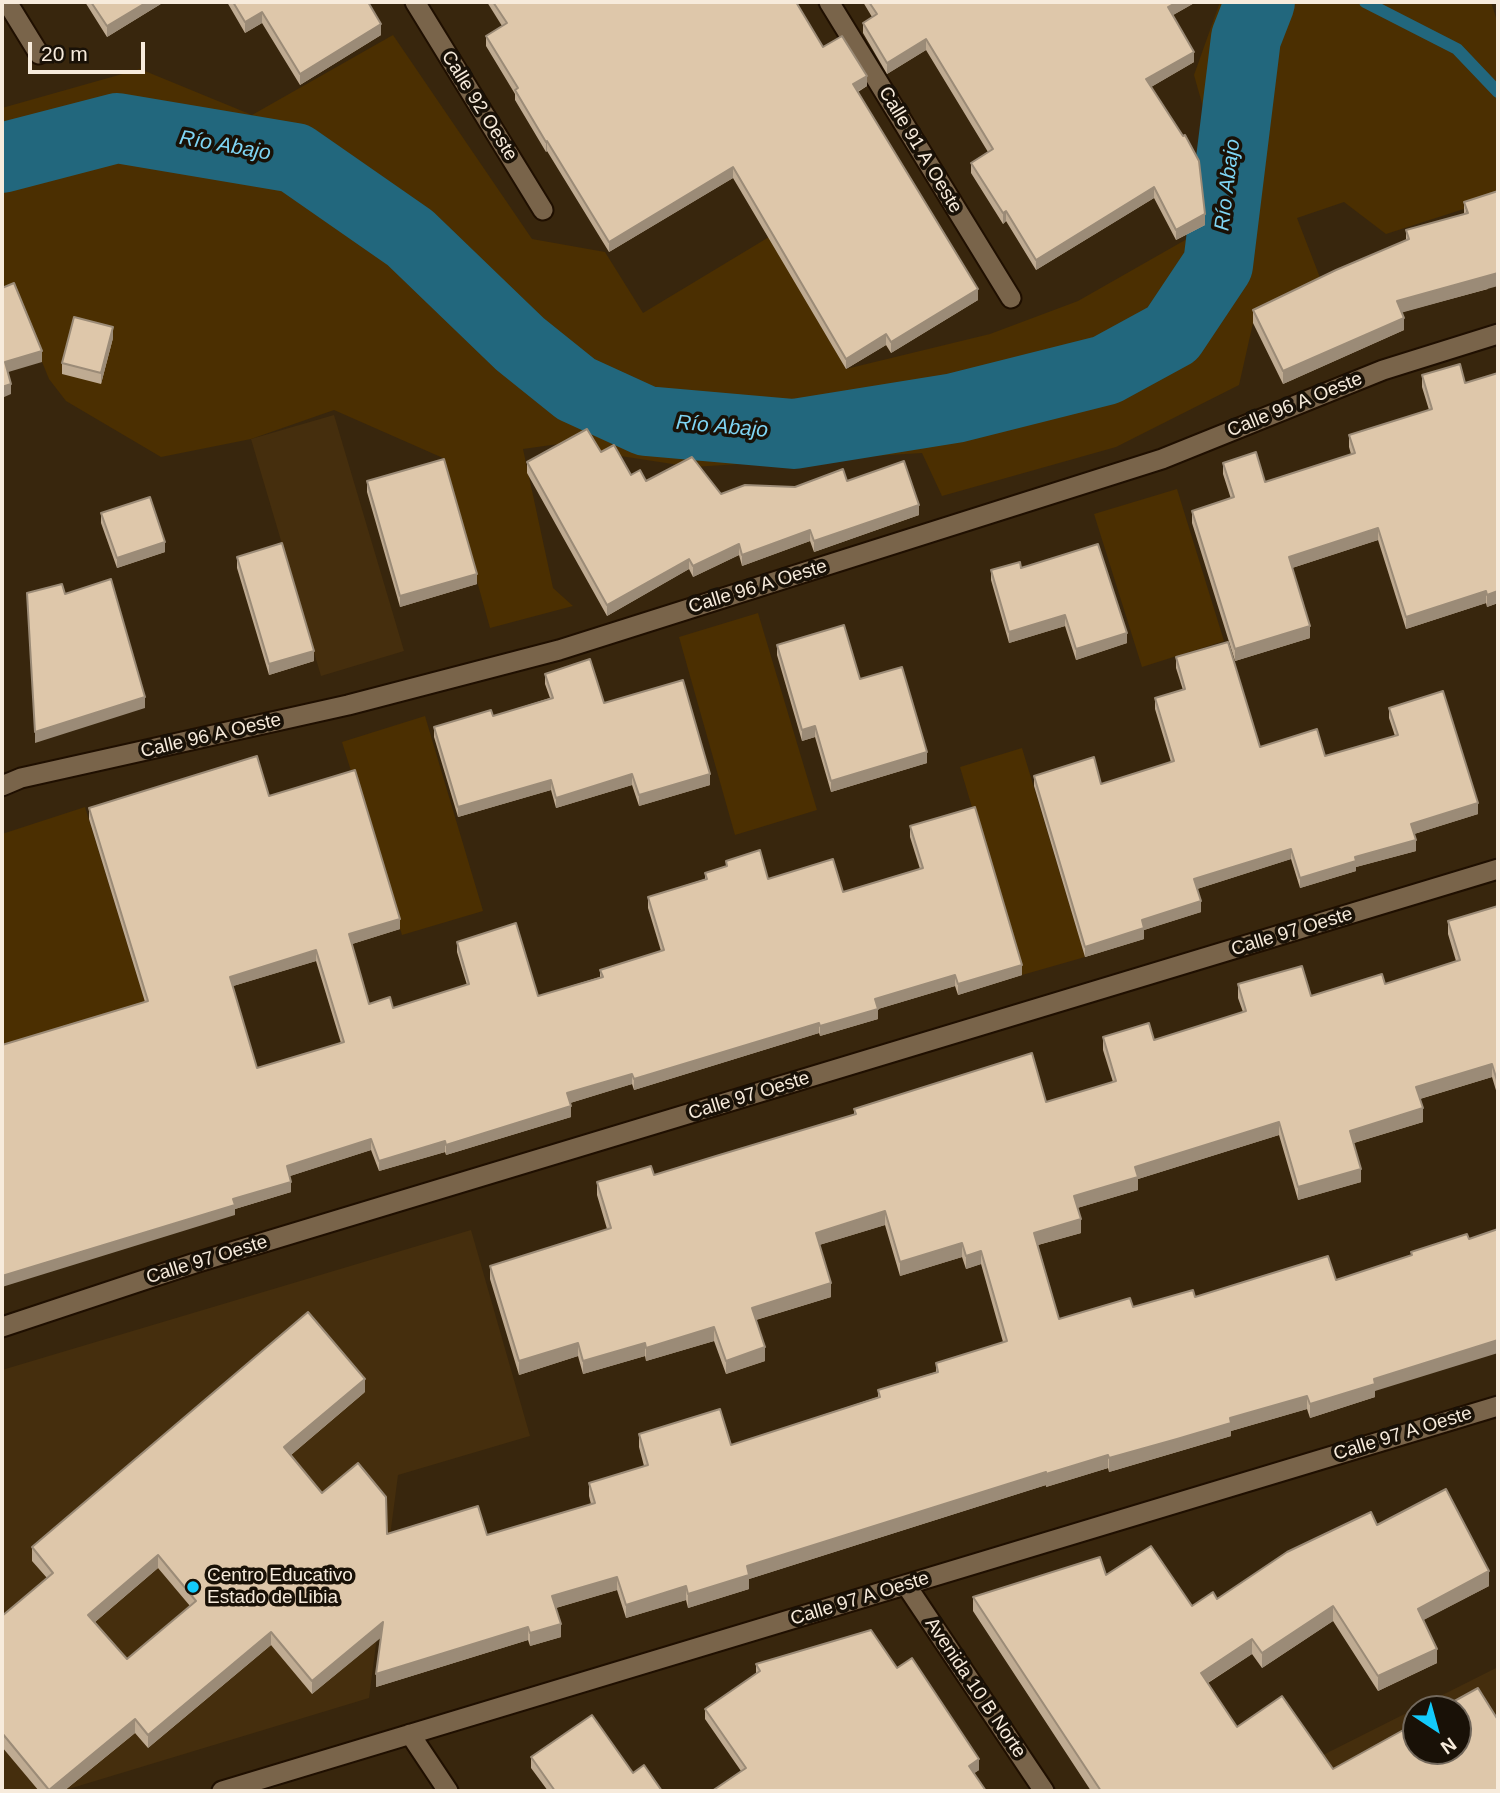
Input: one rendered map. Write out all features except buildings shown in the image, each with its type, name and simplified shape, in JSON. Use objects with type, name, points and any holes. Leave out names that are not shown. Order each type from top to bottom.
[{"type":"street","points":[[7,2],[39,54]]},
{"type":"street","name":"Calle 92 Oeste","points":[[415,2],[543,210]]},
{"type":"street","name":"Calle 91 A Oeste","points":[[829,2],[1011,298]]},
{"type":"street","name":"Calle 96 A Oeste","points":[[2,786],[21,778],[348,705],[559,650],[1162,458],[1383,370],[1498,334]]},
{"type":"street","name":"Calle 97 Oeste","points":[[2,1327],[195,1263],[1498,869]]},
{"type":"street","name":"Calle 97 A Oeste","points":[[222,1791],[1498,1406]]},
{"type":"street","name":"Avenida 10 B Norte","points":[[906,1585],[1044,1791]]},
{"type":"street","points":[[410,1734],[448,1791]]},
{"type":"shaded area","points":[[1220,2],[1491,2],[1498,24],[1498,198],[1386,234],[1344,202],[1297,218],[1324,288],[1253,323],[1239,385],[1116,447],[942,496],[922,453],[692,467],[614,455],[601,463],[587,440],[523,449],[553,588],[573,606],[490,628],[443,458],[334,410],[251,439],[161,457],[66,401],[49,379],[14,293],[2,293],[2,108],[140,69],[252,115],[393,35],[532,239],[605,252],[643,313],[769,237],[846,369],[990,334],[1078,301],[1208,227],[1217,157],[1194,75]]},
{"type":"shaded area","points":[[334,415],[404,651],[321,676],[251,439]]},
{"type":"shaded area","points":[[1177,489],[1224,641],[1142,667],[1094,514]]},
{"type":"shaded area","points":[[758,613],[817,810],[735,835],[679,637]]},
{"type":"shaded area","points":[[425,716],[483,911],[402,935],[342,742]]},
{"type":"shaded area","points":[[1022,748],[1085,957],[1022,975],[960,767]]},
{"type":"shaded area","points":[[85,807],[148,1012],[2,1055],[2,834]]},
{"type":"shaded area","name":"Centro Educativo Estado de Libia","points":[[471,1230],[530,1436],[398,1475],[369,1698],[62,1791],[2,1791],[2,1370]]},
{"type":"shaded area","points":[[1498,1667],[1498,1791],[1340,1791],[1317,1758],[1402,1715],[1402,1765],[1472,1765],[1472,1695],[1442,1695]]},
{"type":"waterway","name":"Río Abajo","points":[[2,158],[117,128],[295,158],[410,238],[520,344],[576,389],[646,421],[794,434],[955,408],[1106,370],[1172,334],[1218,265],[1246,38],[1260,2]]},
{"type":"waterway","points":[[1365,2],[1457,49],[1498,92]]},
{"type":"place","name":"Centro Educativo Estado de Libia","points":[[193,1587]]}]
